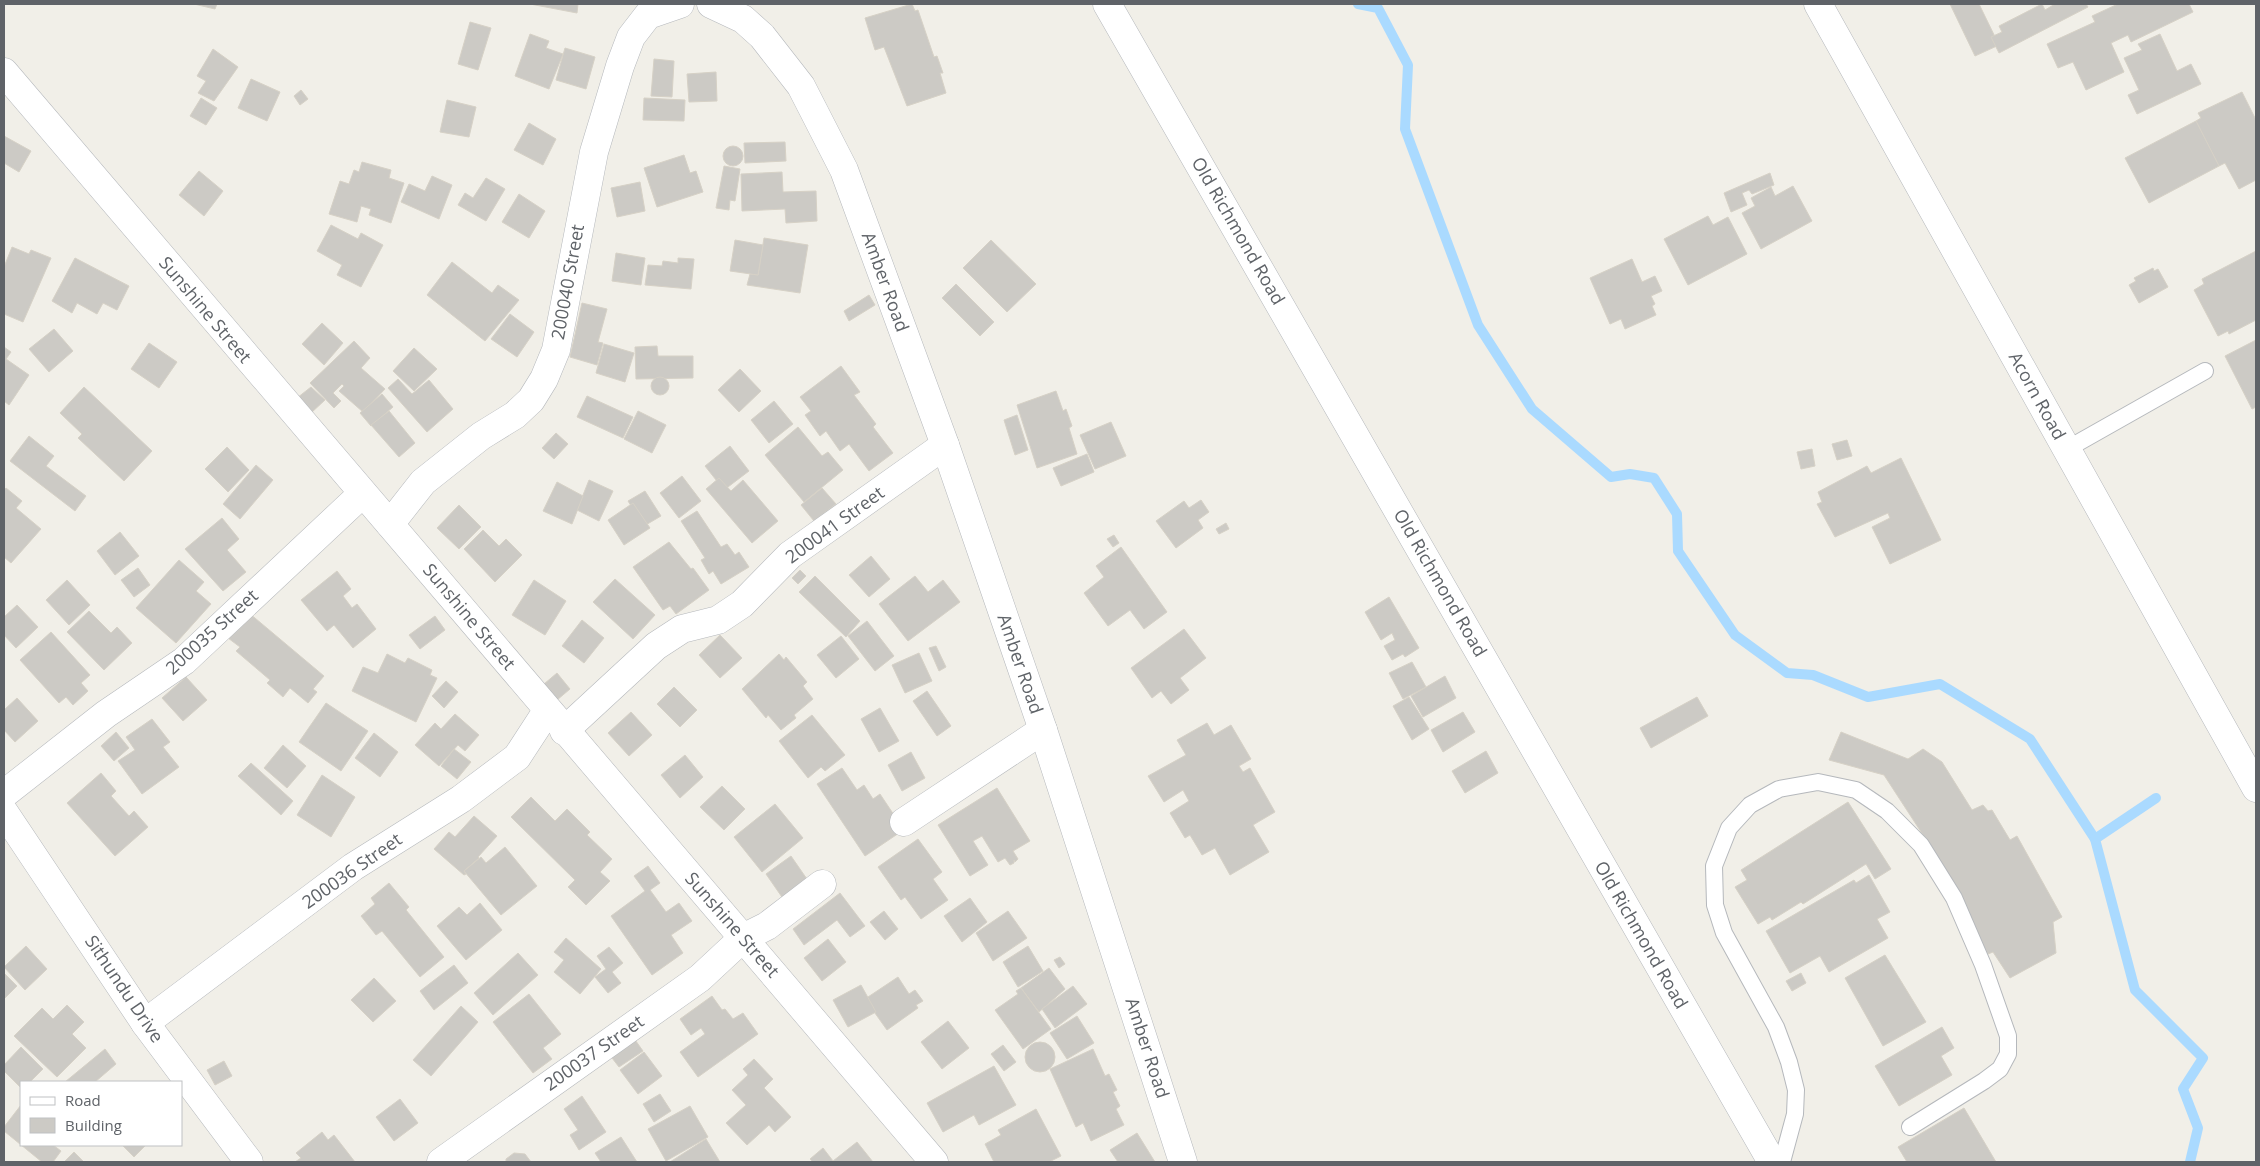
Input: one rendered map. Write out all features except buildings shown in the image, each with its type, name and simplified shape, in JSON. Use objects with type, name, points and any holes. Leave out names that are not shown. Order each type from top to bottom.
[{"type":"street","name":"200040 Street","points":[[390,524],[423,482],[481,436],[520,410],[531,400],[544,379],[556,350],[594,152],[620,66],[631,37],[648,15],[680,4]]},
{"type":"street","name":"Amber Road","points":[[711,4],[743,19],[762,36],[801,86],[844,170],[945,446],[1043,730],[1183,1162]]},
{"type":"street","name":"Old Richmond Road","points":[[1107,4],[1772,1162]]},
{"type":"street","name":"Acorn Road","points":[[1818,4],[2256,788]]},
{"type":"street","name":"Sunshine Street","points":[[4,72],[362,494],[390,524],[555,721],[744,938],[934,1162]]},
{"type":"street","name":"200041 Street","points":[[555,721],[682,629],[718,620],[742,604],[790,555],[945,446]]},
{"type":"street","name":"200035 Street","points":[[4,794],[106,714],[184,661],[362,494]]},
{"type":"street","name":"200036 Street","points":[[145,1023],[353,867],[461,799],[517,757],[555,721]]},
{"type":"street","points":[[904,822],[1043,730]]},
{"type":"street","name":"Sithundu Drive","points":[[4,812],[145,1023],[249,1162]]},
{"type":"street","name":"200037 Street","points":[[441,1162],[700,978],[744,938],[767,926],[822,884]]},
{"type":"lane","points":[[2067,449],[2204,371]]},
{"type":"lane","points":[[1782,1162],[1795,1114],[1796,1090],[1789,1062],[1776,1027],[1724,933],[1715,905],[1714,866],[1729,828],[1750,806],[1779,788],[1818,782],[1856,790],[1887,811],[1921,845],[1954,898],[1983,965],[2008,1036],[2008,1054],[2000,1069],[1984,1081],[1910,1127]]},
{"type":"waterway","points":[[1358,4],[1378,8],[1408,65],[1405,129],[1478,325],[1532,409],[1611,477],[1630,474],[1654,478],[1677,514],[1678,551],[1735,635],[1787,673],[1813,675],[1868,697],[1940,684],[2030,739],[2095,839],[2135,990],[2203,1058],[2183,1089],[2198,1128],[2190,1162]]},
{"type":"waterway","points":[[2095,839],[2156,798]]}]
